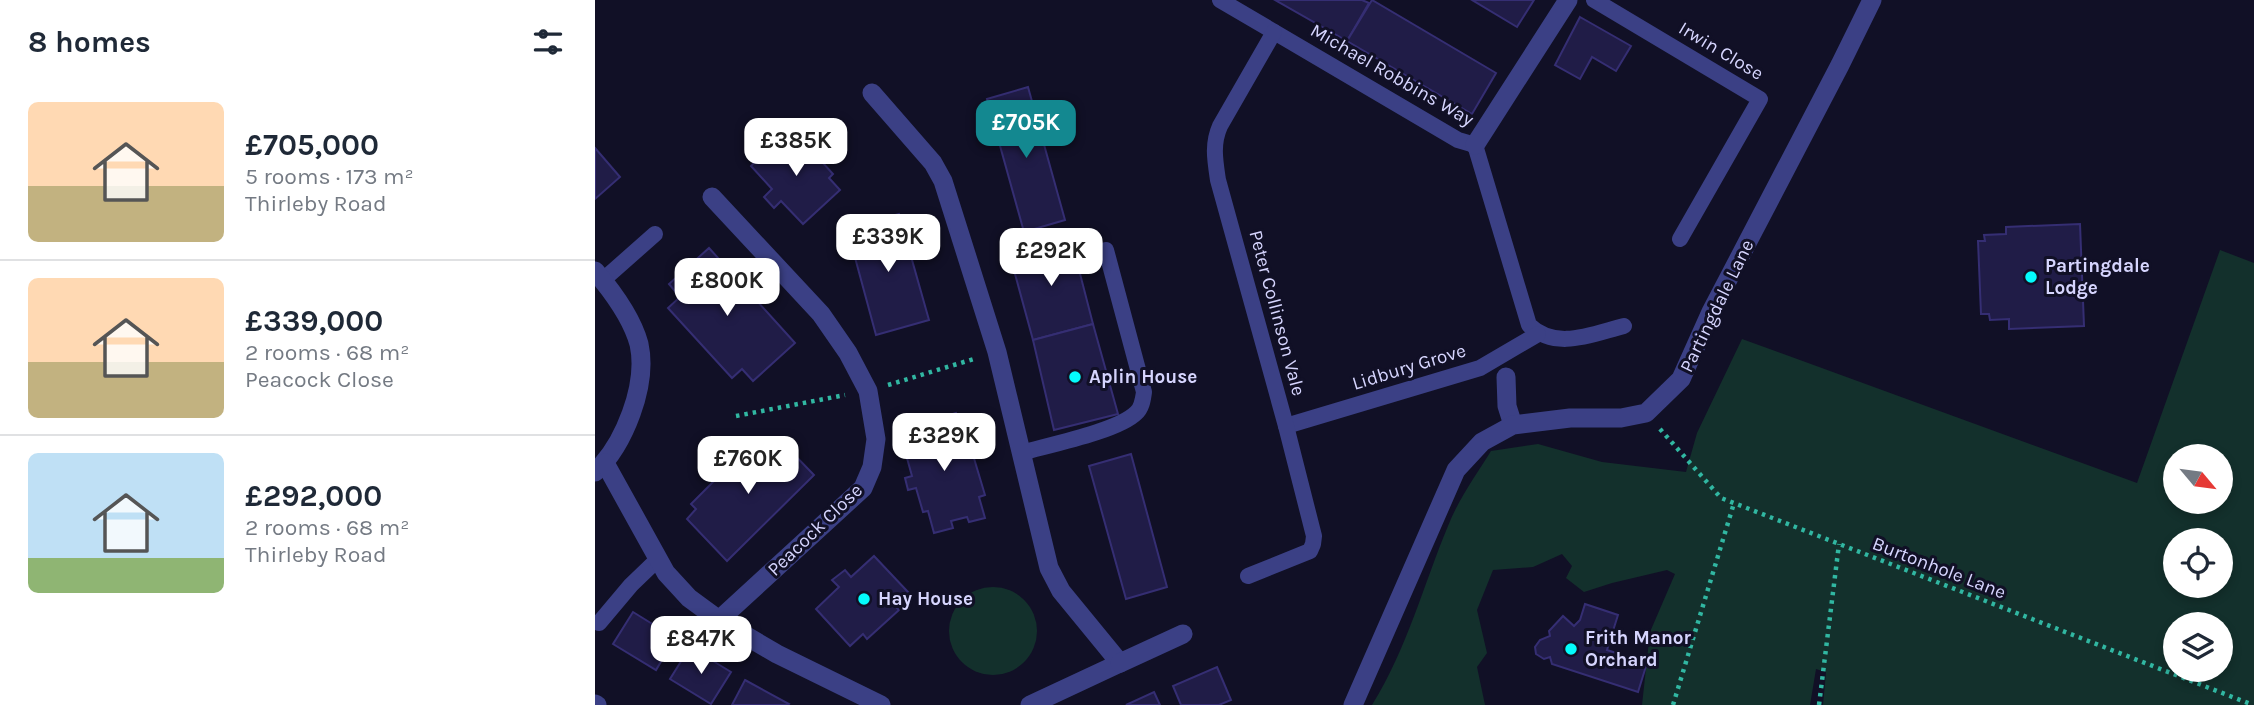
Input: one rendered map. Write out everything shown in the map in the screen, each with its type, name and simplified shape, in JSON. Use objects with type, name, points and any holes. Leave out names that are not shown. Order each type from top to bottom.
[{"type":"street","points":[[1475,145],[1568,0]]},
{"type":"street","name":"Partingdale Lane","points":[[1646,413],[1681,379],[1711,312],[1872,0]]},
{"type":"street","points":[[873,93],[933,163],[943,181],[997,352],[1049,568],[1061,591],[1120,663]]},
{"type":"street","name":"Peacock Close","points":[[712,197],[821,314],[848,353],[868,391],[876,439],[872,467],[863,488],[719,620]]},
{"type":"street","points":[[599,275],[624,312],[639,344],[640,376],[633,408],[624,431],[600,468],[657,560],[689,598],[719,620],[778,654],[881,705]]},
{"type":"street","points":[[1506,377],[1507,406],[1513,425]]},
{"type":"street","points":[[1353,705],[1456,470],[1482,442],[1513,425],[1570,418],[1621,418],[1646,413]]},
{"type":"street","points":[[1030,705],[1183,634]]},
{"type":"lane","name":"Michael Robbins Way","points":[[1220,0],[1458,140],[1475,145],[1529,325],[1538,334]]},
{"type":"lane","name":"Irwin Close","points":[[1594,0],[1761,99],[1680,239]]},
{"type":"lane","name":"Peter Collinson Vale","points":[[1248,576],[1310,551],[1314,537],[1218,180],[1214,155],[1214,138],[1220,125],[1274,32]]},
{"type":"lane","points":[[599,275],[655,234]]},
{"type":"lane","points":[[1021,453],[1122,422],[1137,412],[1143,402],[1144,393],[1106,250]]},
{"type":"lane","points":[[1538,334],[1557,340],[1568,340],[1624,326]]},
{"type":"lane","name":"Lidbury Grove","points":[[1286,426],[1480,368],[1538,334]]},
{"type":"lane","points":[[599,623],[631,585],[657,560]]},
{"type":"path","points":[[736,416],[868,391],[997,352]]},
{"type":"path","name":"Burtonhole Lane","points":[[1646,413],[1721,498],[2253,705]]},
{"type":"path","points":[[1673,705],[1734,503]]},
{"type":"path","points":[[1819,705],[1839,544]]},
{"type":"green space","points":[[2220,250],[2254,263],[2254,705],[1823,705],[1826,672],[1816,669],[1810,705],[1642,705],[1650,632],[1675,574],[1667,570],[1584,592],[1566,578],[1572,566],[1562,554],[1533,567],[1493,570],[1477,610],[1487,653],[1477,667],[1485,705],[1372,705],[1405,640],[1452,516],[1491,451],[1538,444],[1602,462],[1686,472],[1697,433],[1742,339],[2137,483]]},
{"type":"green space","points":[[993,587],[1018,594],[1030,606],[1037,631],[1030,656],[1018,668],[993,675],[968,668],[956,656],[949,631],[956,606],[968,594]]},
{"type":"building","points":[[1275,0],[1362,0],[1369,3],[1347,41]]},
{"type":"building","points":[[1372,0],[1496,73],[1472,114],[1347,41]]},
{"type":"building","points":[[1472,0],[1534,0],[1517,27]]},
{"type":"building","points":[[1580,17],[1631,46],[1616,71],[1592,57],[1580,79],[1555,65]]},
{"type":"building","points":[[1028,87],[1065,220],[1024,232],[987,99]]},
{"type":"building","points":[[786,133],[799,146],[804,142],[833,174],[829,178],[840,190],[803,224],[781,201],[774,208],[764,197],[772,189],[751,166]]},
{"type":"building","points":[[595,148],[620,177],[595,199]]},
{"type":"building","points":[[899,214],[929,320],[876,335],[847,228]]},
{"type":"building","name":"Partingdale Lodge","points":[[2080,224],[2084,326],[2009,329],[2009,319],[1990,320],[1989,314],[1981,314],[1978,241],[1985,241],[1984,235],[2006,234],[2006,227]]},
{"type":"building","points":[[1070,235],[1093,324],[1033,340],[1009,252]]},
{"type":"building","points":[[709,248],[795,343],[753,381],[742,369],[732,378],[668,308],[680,297],[669,284]]},
{"type":"building","name":"Aplin House","points":[[1093,324],[1118,414],[1054,430],[1033,340]]},
{"type":"building","points":[[956,413],[963,436],[967,435],[985,495],[979,497],[985,518],[969,522],[967,517],[951,521],[953,528],[934,533],[928,511],[923,512],[916,488],[908,490],[905,478],[912,476],[905,451],[909,450],[903,428],[923,422],[925,428],[940,423],[939,418]]},
{"type":"building","points":[[757,438],[769,450],[780,440],[814,475],[727,561],[687,519],[696,509],[691,504]]},
{"type":"building","points":[[1131,454],[1167,587],[1126,599],[1089,466]]},
{"type":"building","name":"Hay House","points":[[874,556],[908,592],[894,605],[899,610],[867,639],[863,634],[850,646],[816,609],[839,587],[832,580],[845,570],[851,577]]},
{"type":"building","name":"Frith Manor Orchard","points":[[1585,604],[1618,615],[1607,650],[1647,663],[1638,692],[1552,664],[1550,657],[1544,659],[1536,654],[1535,647],[1540,640],[1550,636],[1549,631],[1563,616],[1574,626],[1580,620]]},
{"type":"building","points":[[633,612],[675,638],[656,670],[613,644]]},
{"type":"building","points":[[690,647],[731,672],[711,704],[670,679]]},
{"type":"building","points":[[1217,667],[1231,700],[1219,705],[1181,705],[1173,686]]},
{"type":"building","points":[[745,680],[789,704],[732,705]]},
{"type":"building","points":[[1154,692],[1160,705],[1126,705]]},
{"type":"place","name":"Partingdale Lodge","points":[[2031,277]]},
{"type":"place","name":"Aplin House","points":[[1075,377]]},
{"type":"place","name":"Hay House","points":[[864,599]]},
{"type":"place","name":"Frith Manor Orchard","points":[[1571,649]]}]
